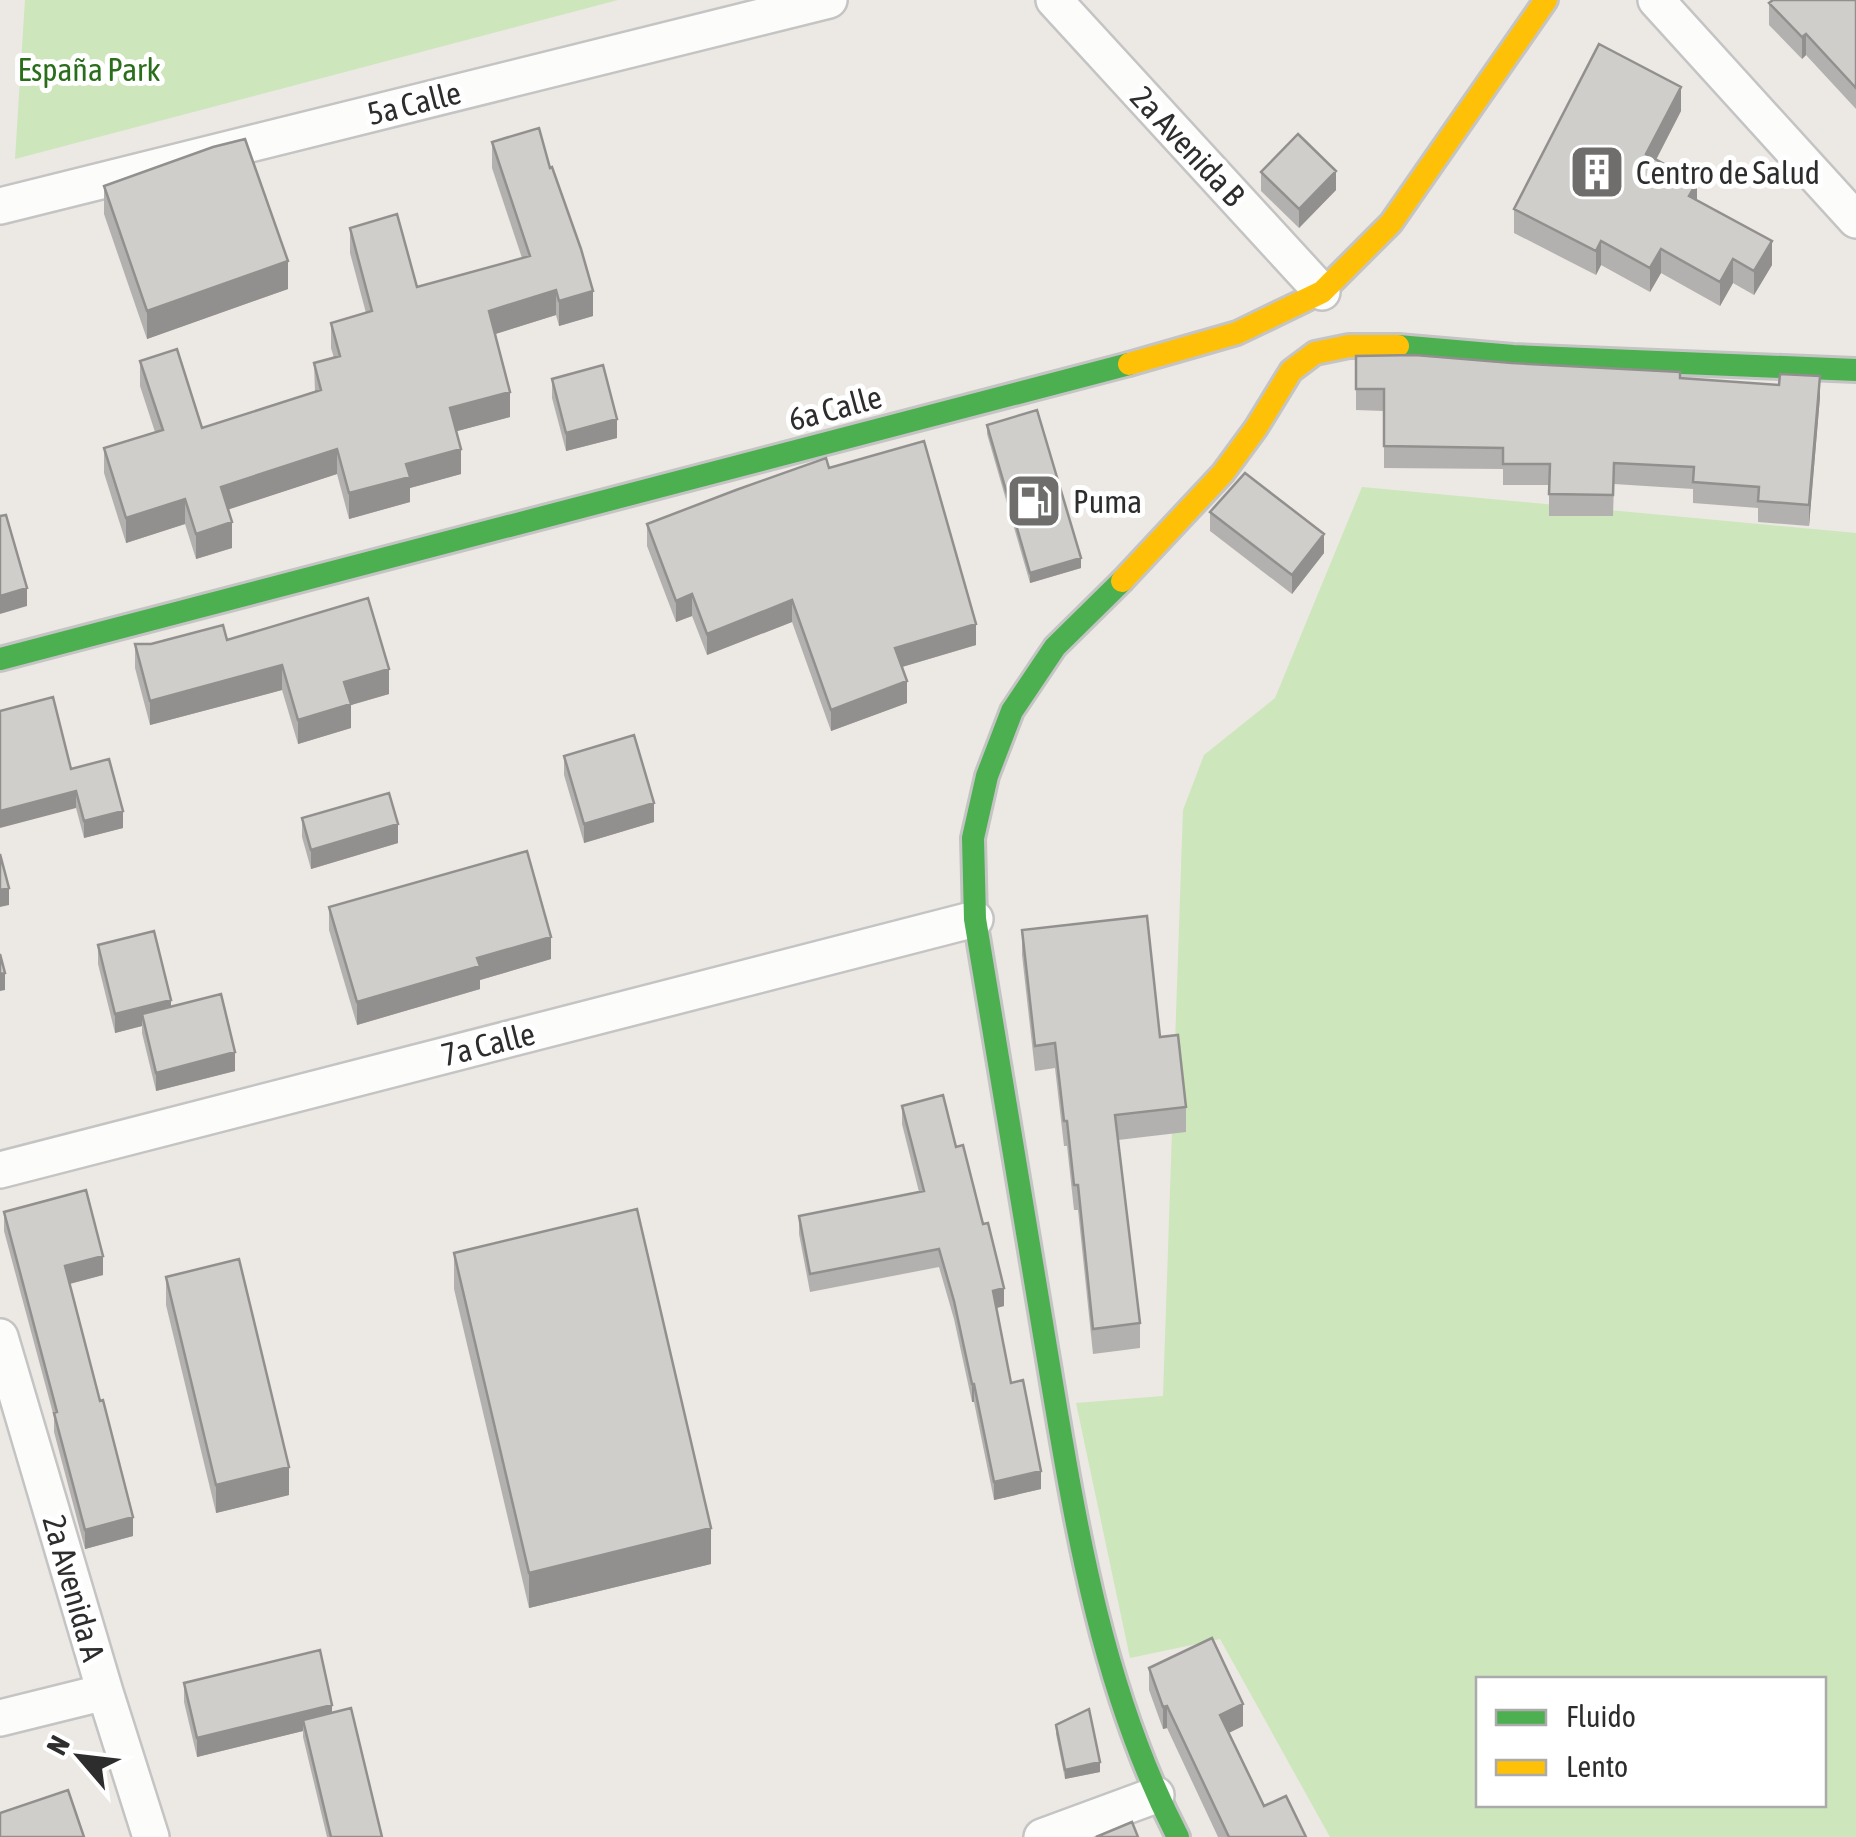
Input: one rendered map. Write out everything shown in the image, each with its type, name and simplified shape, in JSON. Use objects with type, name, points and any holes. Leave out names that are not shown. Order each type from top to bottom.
[{"type":"street","name":"5a Calle","points":[[0,206],[828,0]]},
{"type":"street","name":"2a Avenida B","points":[[1054,0],[1322,292]]},
{"type":"street","name":"6a Calle","points":[[0,659],[1075,380],[1237,333],[1322,292],[1391,222],[1546,0]]},
{"type":"street","points":[[1656,0],[1856,220]]},
{"type":"street","points":[[1178,1837],[1156,1794],[1104,1648],[1074,1514],[975,918],[974,838],[987,776],[1012,711],[1055,647],[1128,576],[1223,473],[1291,371],[1315,353],[1350,346],[1395,346],[1513,356],[1856,370]]},
{"type":"street","name":"7a Calle","points":[[0,1170],[975,918]]},
{"type":"street","name":"2a Avenida A","points":[[0,1337],[151,1837]]},
{"type":"street","points":[[0,1718],[105,1692]]},
{"type":"street","points":[[1042,1837],[1156,1794]]},
{"type":"green space","name":"España Park","points":[[25,0],[618,0],[15,159]]},
{"type":"green space","points":[[1362,487],[1856,533],[1856,1837],[1330,1837],[1220,1639],[1130,1658],[1076,1403],[1163,1396],[1183,810],[1204,755],[1275,698]]},
{"type":"building","points":[[1856,0],[1856,88],[1806,34],[1802,37],[1769,3]]},
{"type":"building","points":[[1599,44],[1681,87],[1646,154],[1697,182],[1689,196],[1772,241],[1754,271],[1733,259],[1720,282],[1661,249],[1650,268],[1601,241],[1596,251],[1514,209]]},
{"type":"building","points":[[539,128],[593,291],[559,301],[556,290],[489,311],[510,392],[450,408],[461,449],[406,464],[410,477],[349,493],[337,449],[221,487],[232,522],[196,534],[185,499],[126,518],[104,448],[163,430],[140,361],[177,349],[202,428],[321,390],[314,363],[340,356],[331,323],[372,311],[350,228],[397,214],[417,287],[530,256],[492,142]]},
{"type":"building","points":[[1298,134],[1336,171],[1299,209],[1261,172]]},
{"type":"building","points":[[245,139],[288,261],[147,311],[104,186]]},
{"type":"building","points":[[1415,355],[1680,372],[1680,378],[1779,385],[1780,374],[1820,376],[1809,505],[1758,501],[1759,487],[1693,482],[1694,467],[1614,463],[1613,495],[1549,494],[1550,464],[1503,464],[1503,448],[1384,446],[1384,389],[1356,389],[1356,356]]},
{"type":"building","points":[[603,365],[617,419],[566,433],[552,379]]},
{"type":"building","name":"Puma","points":[[1037,410],[1081,558],[1030,573],[987,425]]},
{"type":"building","points":[[924,441],[976,624],[895,648],[907,681],[831,710],[792,600],[707,634],[692,594],[676,601],[647,524],[826,458],[829,468]]},
{"type":"building","points":[[1245,473],[1324,534],[1292,575],[1210,512]]},
{"type":"building","points":[[6,515],[27,588],[0,596],[0,516]]},
{"type":"building","points":[[368,598],[389,669],[344,682],[351,704],[298,720],[282,665],[150,701],[135,644],[151,644],[223,625],[227,640]]},
{"type":"building","points":[[53,697],[71,769],[109,759],[123,811],[84,821],[76,791],[0,811],[0,711]]},
{"type":"building","points":[[634,735],[654,803],[584,824],[564,756]]},
{"type":"building","points":[[389,793],[398,824],[311,850],[302,818]]},
{"type":"building","points":[[527,851],[551,937],[477,958],[480,966],[357,1002],[329,907]]},
{"type":"building","points":[[0,854],[9,888],[0,890]]},
{"type":"building","points":[[1147,916],[1160,1037],[1178,1035],[1186,1107],[1115,1115],[1140,1323],[1093,1329],[1078,1185],[1074,1185],[1055,1043],[1035,1046],[1022,930]]},
{"type":"building","points":[[154,931],[171,1000],[115,1014],[98,945]]},
{"type":"building","points":[[221,994],[235,1052],[156,1073],[142,1014]]},
{"type":"building","points":[[943,1095],[956,1147],[963,1145],[983,1224],[988,1223],[1004,1288],[993,1291],[1011,1383],[1023,1380],[1041,1471],[994,1482],[974,1384],[939,1249],[810,1274],[799,1216],[924,1191],[902,1106]]},
{"type":"building","points":[[86,1190],[103,1256],[65,1266],[133,1517],[85,1530],[4,1212]]},
{"type":"building","points":[[637,1209],[711,1528],[529,1573],[454,1253]]},
{"type":"building","points":[[239,1259],[289,1467],[216,1485],[166,1277]]},
{"type":"building","points":[[1212,1638],[1243,1704],[1220,1715],[1264,1806],[1286,1796],[1306,1837],[1229,1837],[1167,1706],[1163,1707],[1149,1668]]},
{"type":"building","points":[[320,1650],[332,1705],[197,1738],[184,1683]]},
{"type":"building","points":[[351,1708],[382,1837],[331,1837],[303,1720]]},
{"type":"building","points":[[1089,1709],[1100,1762],[1065,1770],[1056,1725]]},
{"type":"building","points":[[68,1790],[84,1837],[0,1837],[0,1813]]},
{"type":"building","points":[[1132,1822],[1138,1837],[1096,1837]]},
{"type":"traffic: fast","points":[[1398,346],[1513,356],[1856,370]]},
{"type":"traffic: fast","points":[[0,659],[1129,364]]},
{"type":"traffic: fast","points":[[1122,581],[1055,647],[1012,711],[987,776],[973,838],[975,919],[1079,1535],[1128,1720],[1178,1837]]},
{"type":"traffic: slow","points":[[1129,364],[1237,333],[1322,292],[1391,223],[1546,0]]},
{"type":"traffic: slow","points":[[1122,581],[1223,473],[1291,371],[1315,353],[1349,346],[1398,346]]},
{"type":"place","name":"Centro de Salud","points":[[1597,172]]},
{"type":"place","name":"Puma","points":[[1034,501]]}]
